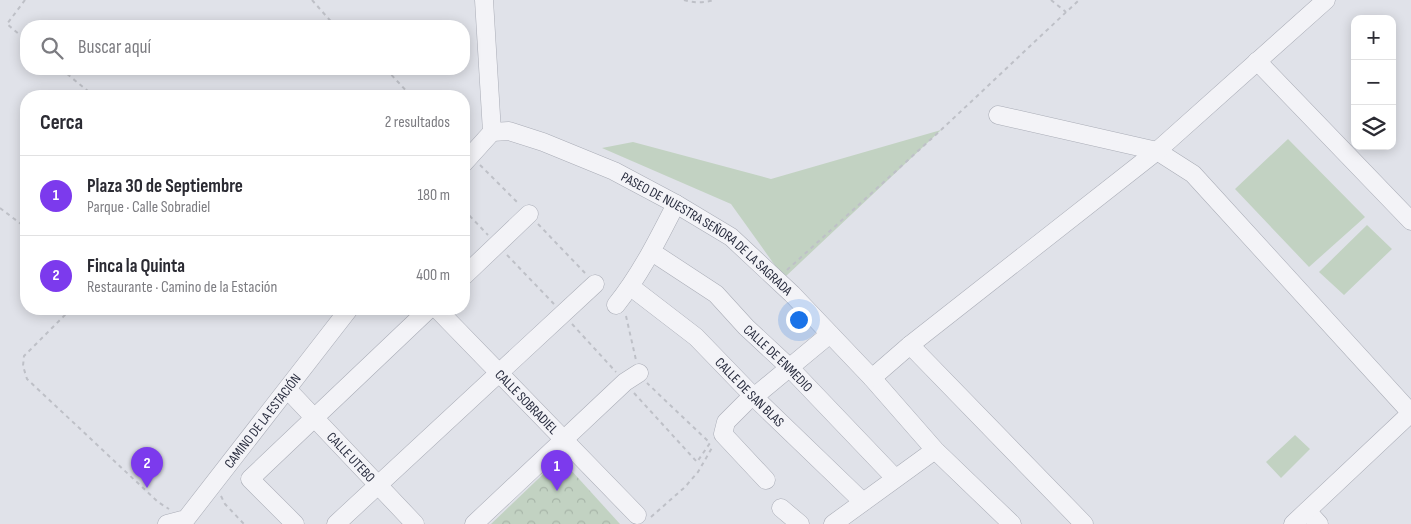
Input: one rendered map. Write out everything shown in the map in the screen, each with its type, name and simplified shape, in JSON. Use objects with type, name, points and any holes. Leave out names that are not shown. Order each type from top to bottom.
[{"type":"street","points":[[470,156],[492,132],[484,0]]},
{"type":"street","points":[[872,378],[1157,152],[1326,0]]},
{"type":"street","points":[[1256,62],[1411,221]]},
{"type":"street","points":[[998,115],[1157,152],[1193,174],[1411,413],[1293,524]]},
{"type":"street","name":"PASEO DE NUESTRA SEÑORA DE LA SAGRADA","points":[[492,132],[509,131],[543,142],[614,171],[676,204],[731,237],[779,282],[872,378],[934,450],[1012,524]]},
{"type":"street","points":[[616,305],[631,287],[652,252],[676,204]]},
{"type":"street","points":[[470,270],[529,214]]},
{"type":"street","name":"CALLE DE ENMEDIO","points":[[652,252],[716,294],[746,327],[789,367],[895,478]]},
{"type":"street","points":[[336,524],[595,284]]},
{"type":"street","name":"CALLE DE SAN BLAS","points":[[631,287],[696,338],[863,502]]},
{"type":"street","name":"CAMINO DE LA ESTACIÓN","points":[[188,521],[214,483],[344,315]]},
{"type":"street","points":[[250,479],[423,315]]},
{"type":"street","name":"CALLE SOBRADIEL","points":[[443,315],[564,440],[644,516]]},
{"type":"street","points":[[766,480],[723,434],[726,422],[753,396],[830,334]]},
{"type":"street","points":[[910,346],[1084,524]]},
{"type":"street","points":[[474,524],[632,378]]},
{"type":"street","name":"CALLE UTEBO","points":[[288,390],[415,524]]},
{"type":"street","points":[[833,524],[934,450]]},
{"type":"street","points":[[231,461],[295,524]]},
{"type":"street","points":[[781,508],[800,524]]},
{"type":"street","points":[[1306,511],[1319,524]]},
{"type":"street","points":[[167,524],[188,521]]},
{"type":"path","points":[[20,35],[7,24],[25,0]]},
{"type":"path","points":[[312,0],[330,20]]},
{"type":"path","points":[[684,0],[688,2],[707,2],[713,0]]},
{"type":"path","points":[[1051,0],[1066,12]]},
{"type":"path","points":[[779,282],[789,266],[941,130],[1079,0]]},
{"type":"path","points":[[68,75],[87,90]]},
{"type":"path","points":[[392,75],[405,90]]},
{"type":"path","points":[[470,162],[529,214],[595,284]]},
{"type":"path","points":[[0,208],[20,223]]},
{"type":"path","points":[[470,216],[564,314],[632,378],[697,462],[710,443],[640,376],[632,378]]},
{"type":"path","points":[[616,305],[626,315],[632,378]]},
{"type":"path","points":[[65,315],[24,356],[23,366],[27,379],[158,502],[188,521]]},
{"type":"path","points":[[644,516],[685,486],[698,472],[712,446]]},
{"type":"path","points":[[214,483],[225,504],[244,524]]},
{"type":"green space","points":[[941,130],[784,278],[731,204],[602,148],[633,142],[771,179]]},
{"type":"green space","points":[[1288,139],[1365,217],[1309,267],[1235,189]]},
{"type":"green space","points":[[1367,225],[1392,249],[1344,295],[1319,272]]},
{"type":"green space","points":[[1295,435],[1310,449],[1281,478],[1266,462]]},
{"type":"green space","points":[[560,458],[620,524],[491,524]]},
{"type":"place","name":"Finca la Quinta","points":[[147,488]]},
{"type":"place","name":"Plaza 30 de Septiembre","points":[[557,491]]}]
